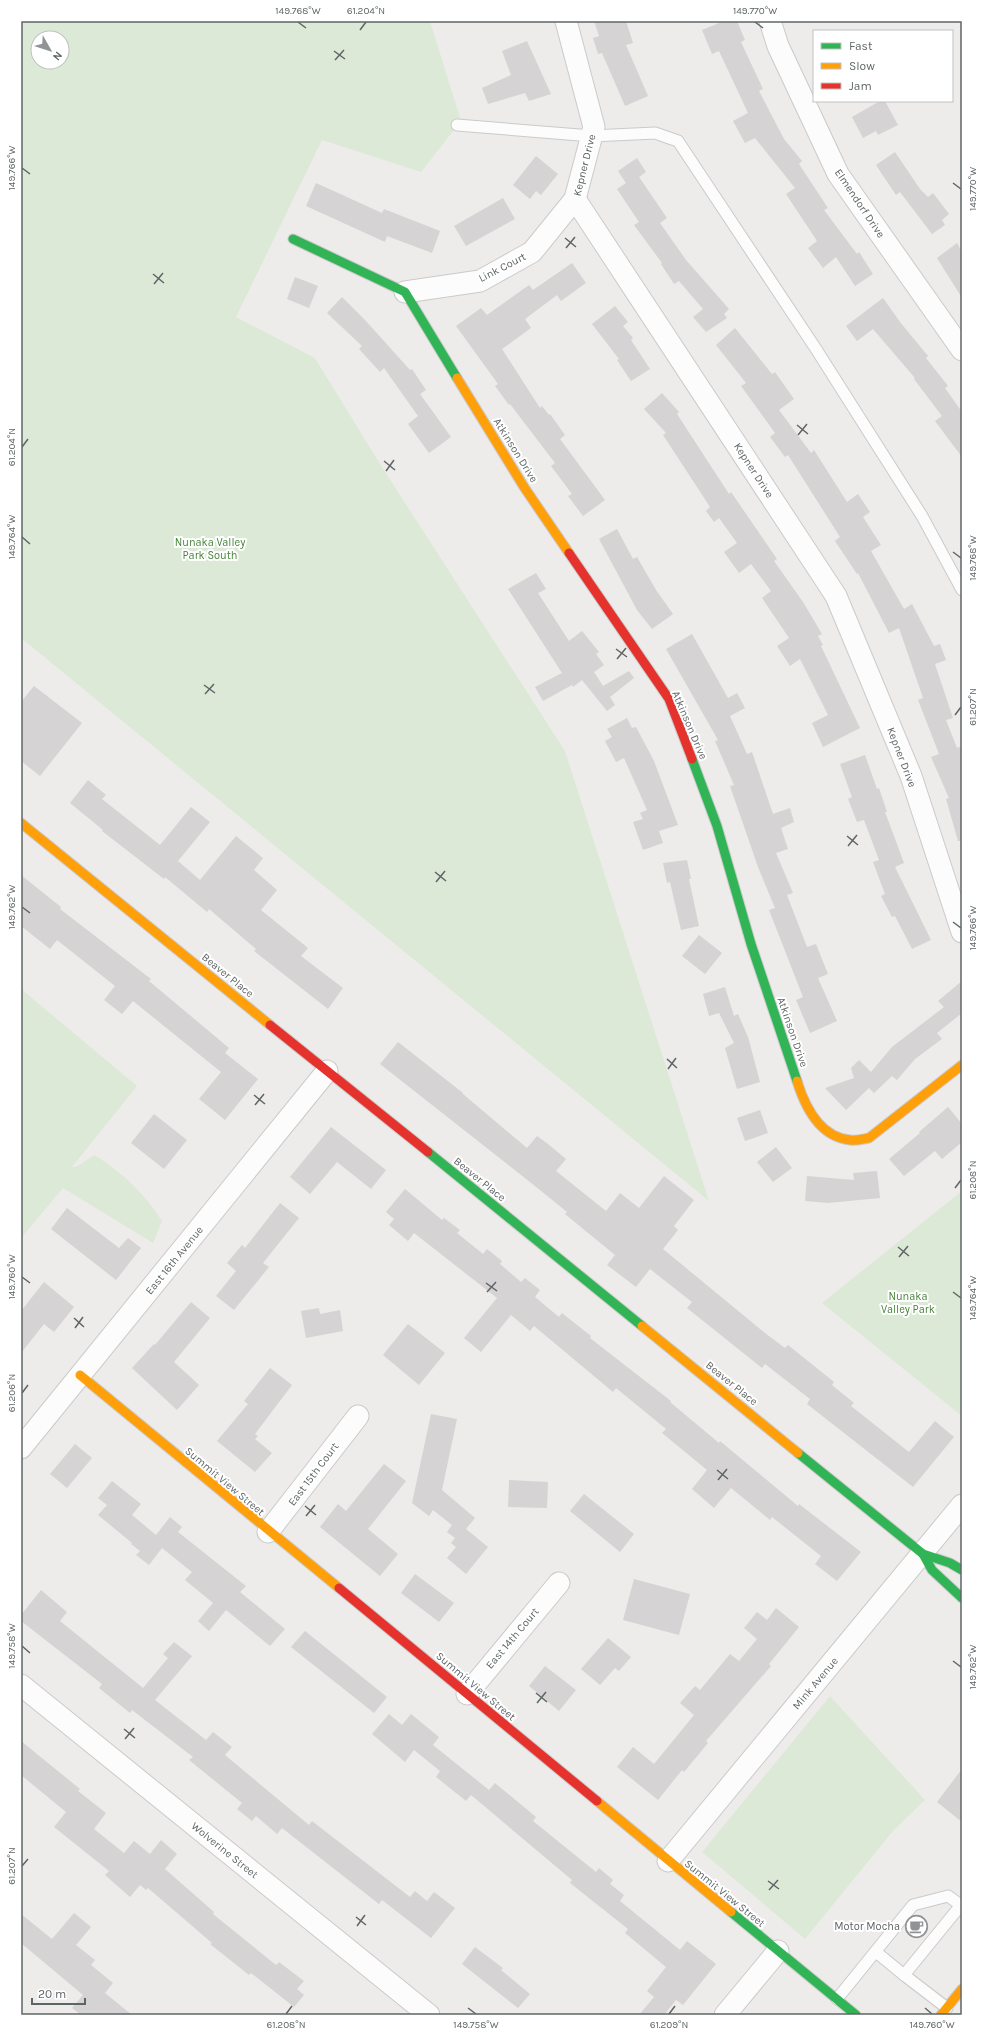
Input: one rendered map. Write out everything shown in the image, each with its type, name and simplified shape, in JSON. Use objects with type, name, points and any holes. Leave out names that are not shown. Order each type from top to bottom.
[{"type":"street","name":"Kepner Drive","points":[[566,21],[594,127],[575,199],[836,596],[911,776],[962,932]]},
{"type":"street","name":"Elmendorf Drive","points":[[770,21],[778,46],[838,174],[962,350]]},
{"type":"street","name":"Link Court","points":[[405,292],[480,281],[532,252],[575,199]]},
{"type":"street","points":[[293,239],[405,292]]},
{"type":"street","name":"Atkinson Drive","points":[[405,292],[524,487],[669,700],[717,826],[753,952],[802,1097],[814,1119],[828,1132],[850,1140],[870,1138],[962,1065]]},
{"type":"street","name":"Beaver Place","points":[[21,823],[923,1554],[950,1563],[962,1570]]},
{"type":"street","name":"East 16th Avenue","points":[[21,1448],[327,1071]]},
{"type":"street","name":"Summit View Street","points":[[80,1376],[856,2015]]},
{"type":"street","name":"East 15th Court","points":[[268,1532],[358,1416]]},
{"type":"street","name":"Mink Avenue","points":[[668,1861],[962,1505]]},
{"type":"street","name":"Beaver Place","points":[[923,1554],[932,1570],[962,1598]]},
{"type":"street","name":"East 14th Court","points":[[466,1694],[559,1582]]},
{"type":"street","name":"Wolverine Street","points":[[21,1685],[429,2015]]},
{"type":"street","points":[[725,2015],[778,1951]]},
{"type":"street","points":[[944,2012],[962,1989]]},
{"type":"lane","points":[[457,125],[592,136],[655,133],[678,141],[812,342],[918,509],[962,590]]},
{"type":"lane","points":[[837,1999],[913,1905],[948,1896],[961,1906],[904,1975]]},
{"type":"lane","points":[[876,1952],[904,1975],[944,2012]]},
{"type":"green space","name":"Nunaka Valley Park South","points":[[21,21],[430,21],[461,121],[421,172],[322,140],[236,317],[315,358],[380,464],[565,751],[709,1201],[21,638]]},
{"type":"green space","points":[[21,989],[137,1086],[72,1167],[76,1167],[94,1155],[114,1168],[132,1184],[156,1211],[162,1221],[153,1243],[63,1188],[21,1238]]},
{"type":"green space","name":"Nunaka Valley Park","points":[[962,1191],[962,1416],[822,1303]]},
{"type":"green space","points":[[830,1696],[925,1800],[893,1831],[805,1939],[702,1852]]},
{"type":"building","points":[[594,21],[626,21],[633,43],[626,45],[648,96],[625,106],[602,53],[598,54],[593,38],[599,36]]},
{"type":"building","points":[[724,21],[737,21],[745,40],[741,42],[763,89],[759,91],[784,139],[802,161],[799,164],[828,208],[824,210],[857,254],[859,252],[873,274],[855,286],[836,257],[823,268],[808,248],[817,241],[786,194],[795,188],[755,138],[745,143],[733,121],[748,113],[719,51],[712,54],[702,30]]},
{"type":"building","points":[[527,41],[551,94],[529,101],[525,93],[488,104],[482,88],[511,75],[502,51]]},
{"type":"building","points":[[878,102],[886,102],[898,125],[878,135],[876,131],[863,138],[852,117]]},
{"type":"building","points":[[895,152],[920,189],[928,197],[933,193],[949,214],[942,220],[945,225],[932,234],[900,192],[896,195],[876,165]]},
{"type":"building","points":[[536,156],[558,174],[541,195],[536,191],[530,199],[513,185]]},
{"type":"building","points":[[637,158],[646,172],[639,177],[667,218],[660,223],[686,260],[729,309],[724,314],[727,318],[706,332],[693,317],[703,309],[679,281],[674,284],[661,264],[662,263],[634,225],[639,222],[617,189],[626,183],[618,171]]},
{"type":"building","points":[[316,183],[382,213],[384,209],[440,231],[432,253],[387,236],[385,242],[306,206]]},
{"type":"building","points":[[503,198],[515,219],[466,246],[454,226]]},
{"type":"building","points":[[957,243],[962,252],[962,298],[937,258]]},
{"type":"building","points":[[572,263],[586,283],[561,301],[557,295],[525,319],[531,328],[502,349],[540,408],[542,406],[549,415],[550,414],[565,435],[560,439],[605,500],[583,516],[568,496],[572,494],[551,466],[555,463],[495,386],[498,384],[456,326],[481,308],[487,315],[529,285],[533,290]]},
{"type":"building","points":[[295,277],[318,286],[309,308],[287,299]]},
{"type":"building","points":[[342,297],[410,370],[412,369],[426,390],[420,394],[451,437],[429,453],[408,424],[418,416],[384,368],[380,372],[359,349],[362,346],[327,313]]},
{"type":"building","points":[[883,298],[900,322],[928,356],[926,358],[948,386],[945,388],[962,412],[962,457],[935,421],[942,416],[914,379],[915,378],[873,329],[857,341],[846,326]]},
{"type":"building","points":[[615,306],[628,322],[623,326],[633,338],[631,340],[650,369],[631,381],[617,360],[619,359],[592,324]]},
{"type":"building","points":[[735,328],[772,374],[775,372],[794,399],[779,410],[811,453],[814,450],[847,502],[858,494],[870,512],[863,517],[881,545],[871,551],[904,609],[912,604],[934,646],[940,644],[946,660],[935,664],[953,718],[946,720],[957,748],[962,746],[962,841],[958,841],[946,799],[949,798],[931,757],[939,754],[918,700],[923,698],[899,628],[889,633],[858,573],[857,574],[835,541],[840,537],[788,455],[785,457],[770,437],[775,433],[741,386],[746,383],[716,345]]},
{"type":"building","points":[[662,393],[679,412],[677,414],[729,494],[731,492],[777,559],[774,561],[803,602],[822,634],[818,636],[823,645],[821,646],[860,728],[823,747],[812,723],[828,715],[800,659],[790,666],[777,646],[789,638],[762,598],[771,591],[751,564],[739,573],[724,552],[737,543],[719,518],[714,522],[706,511],[710,507],[663,435],[666,433],[644,409]]},
{"type":"building","points":[[617,529],[633,559],[637,557],[656,590],[673,614],[652,629],[637,610],[599,539]]},
{"type":"building","points":[[536,573],[546,589],[538,593],[569,641],[582,631],[599,652],[596,654],[604,665],[594,672],[603,686],[629,671],[634,678],[610,697],[615,705],[607,711],[582,680],[573,687],[572,685],[543,701],[535,687],[562,673],[508,589]]},
{"type":"building","points":[[692,634],[728,698],[737,693],[745,708],[730,716],[747,754],[752,752],[773,814],[790,808],[794,822],[781,828],[788,849],[776,853],[793,893],[787,895],[807,947],[816,944],[828,974],[818,978],[837,1021],[810,1033],[796,1000],[803,997],[769,910],[775,908],[758,867],[730,786],[734,785],[715,741],[718,740],[666,649]]},
{"type":"building","points":[[34,686],[82,723],[40,776],[21,761],[21,702]]},
{"type":"building","points":[[627,718],[632,728],[636,727],[654,761],[678,825],[659,831],[663,843],[643,850],[633,822],[643,819],[640,813],[647,810],[624,758],[616,762],[605,741],[612,737],[607,729]]},
{"type":"building","points":[[865,755],[877,789],[879,788],[887,812],[885,812],[904,863],[895,867],[931,940],[912,949],[895,916],[892,917],[881,896],[885,894],[873,862],[879,860],[864,820],[857,822],[848,799],[852,797],[840,764]]},
{"type":"building","points":[[88,780],[106,795],[102,799],[160,845],[191,807],[210,822],[178,861],[200,880],[236,836],[263,858],[254,870],[277,890],[261,910],[308,948],[301,956],[343,988],[328,1009],[254,951],[256,949],[209,909],[207,912],[165,877],[164,879],[102,831],[103,830],[70,803]]},
{"type":"building","points":[[687,860],[691,879],[689,879],[699,926],[681,930],[670,882],[667,883],[663,863]]},
{"type":"building","points":[[21,875],[61,907],[60,909],[151,979],[149,981],[229,1048],[225,1053],[258,1079],[225,1120],[199,1099],[221,1072],[133,1001],[122,1014],[104,1000],[115,986],[57,940],[50,949],[21,926]]},
{"type":"building","points":[[699,935],[722,953],[705,974],[682,956]]},
{"type":"building","points":[[962,981],[962,1013],[937,1033],[942,1039],[915,1059],[897,1080],[892,1076],[874,1093],[869,1088],[846,1110],[825,1088],[854,1078],[851,1068],[859,1060],[871,1072],[892,1047],[944,1007],[938,1001]]},
{"type":"building","points":[[725,987],[734,1016],[738,1014],[748,1037],[760,1082],[737,1089],[725,1048],[734,1043],[719,1013],[709,1016],[703,994]]},
{"type":"building","points":[[398,1042],[463,1093],[527,1148],[537,1136],[548,1144],[566,1159],[556,1171],[606,1211],[620,1193],[639,1208],[664,1176],[694,1200],[674,1226],[678,1230],[663,1249],[765,1333],[785,1348],[788,1345],[834,1382],[832,1385],[854,1403],[851,1406],[909,1452],[935,1421],[954,1437],[913,1487],[807,1404],[810,1399],[765,1364],[762,1368],[687,1308],[692,1302],[650,1269],[636,1287],[607,1265],[615,1255],[565,1214],[567,1212],[380,1064]]},
{"type":"building","points":[[948,1107],[962,1124],[962,1142],[942,1159],[935,1151],[904,1176],[889,1159]]},
{"type":"building","points":[[760,1110],[768,1133],[745,1141],[737,1118]]},
{"type":"building","points":[[154,1114],[187,1140],[164,1169],[131,1143]]},
{"type":"building","points":[[331,1127],[386,1170],[371,1189],[337,1162],[310,1194],[290,1177]]},
{"type":"building","points":[[776,1147],[792,1168],[773,1182],[757,1162]]},
{"type":"building","points":[[877,1171],[880,1198],[828,1203],[805,1201],[807,1176],[854,1180],[853,1173]]},
{"type":"building","points":[[405,1189],[442,1220],[444,1218],[460,1230],[457,1233],[483,1254],[487,1249],[502,1261],[500,1264],[521,1282],[525,1278],[540,1290],[535,1297],[559,1317],[562,1313],[591,1336],[590,1338],[671,1401],[670,1402],[719,1443],[720,1441],[798,1506],[799,1504],[861,1552],[837,1581],[815,1564],[821,1556],[772,1517],[770,1520],[731,1488],[714,1508],[692,1489],[707,1470],[662,1433],[666,1429],[616,1388],[613,1392],[534,1326],[530,1331],[511,1315],[481,1352],[464,1338],[497,1298],[414,1233],[408,1241],[389,1225],[394,1219],[386,1212]]},
{"type":"building","points":[[280,1203],[299,1218],[263,1263],[269,1267],[234,1310],[216,1296],[236,1271],[227,1263],[242,1245],[245,1248]]},
{"type":"building","points":[[67,1208],[119,1248],[128,1238],[141,1248],[116,1280],[51,1229]]},
{"type":"building","points":[[44,1282],[74,1307],[54,1332],[44,1324],[21,1353],[21,1311]]},
{"type":"building","points":[[191,1302],[210,1318],[174,1362],[199,1385],[177,1410],[132,1368],[154,1344],[155,1345]]},
{"type":"building","points":[[319,1308],[320,1314],[340,1310],[343,1331],[306,1338],[301,1311]]},
{"type":"building","points":[[408,1324],[445,1353],[419,1385],[383,1355]]},
{"type":"building","points":[[270,1368],[292,1385],[255,1434],[258,1436],[255,1439],[272,1453],[255,1472],[217,1441],[248,1404],[244,1401]]},
{"type":"building","points":[[431,1414],[457,1419],[442,1490],[475,1518],[466,1529],[488,1547],[466,1574],[447,1558],[456,1547],[451,1543],[455,1538],[447,1532],[452,1525],[433,1510],[429,1516],[412,1503]]},
{"type":"building","points":[[75,1444],[92,1458],[67,1488],[50,1474]]},
{"type":"building","points":[[384,1464],[406,1481],[368,1529],[398,1554],[380,1576],[320,1527],[338,1504],[346,1511]]},
{"type":"building","points":[[509,1480],[548,1482],[547,1508],[508,1507]]},
{"type":"building","points":[[112,1481],[141,1504],[132,1515],[156,1535],[170,1517],[182,1527],[178,1532],[246,1586],[240,1592],[285,1629],[270,1646],[226,1610],[209,1631],[198,1621],[213,1603],[185,1580],[192,1572],[162,1548],[149,1565],[136,1555],[140,1551],[131,1544],[132,1543],[98,1515],[107,1505],[98,1498]]},
{"type":"building","points":[[584,1494],[634,1534],[620,1552],[570,1511]]},
{"type":"building","points":[[415,1574],[454,1603],[439,1622],[401,1593]]},
{"type":"building","points":[[634,1579],[690,1594],[679,1635],[623,1620]]},
{"type":"building","points":[[41,1590],[67,1612],[60,1621],[143,1688],[168,1658],[163,1654],[174,1642],[192,1656],[155,1700],[206,1740],[213,1732],[232,1747],[225,1755],[309,1825],[312,1821],[410,1897],[415,1891],[427,1901],[434,1892],[455,1908],[431,1938],[382,1900],[379,1904],[282,1828],[277,1834],[256,1816],[252,1821],[237,1809],[242,1803],[189,1760],[193,1757],[132,1710],[130,1713],[99,1688],[102,1684],[21,1621],[21,1615]]},
{"type":"building","points":[[776,1608],[799,1627],[769,1664],[771,1666],[706,1741],[708,1743],[684,1772],[682,1770],[658,1800],[617,1767],[633,1747],[654,1764],[694,1715],[680,1703],[695,1686],[700,1690],[730,1654],[739,1661],[757,1639],[744,1628],[757,1612],[767,1620]]},
{"type":"building","points":[[305,1631],[387,1697],[374,1713],[291,1647]]},
{"type":"building","points":[[608,1638],[631,1657],[619,1671],[615,1668],[600,1685],[581,1669]]},
{"type":"building","points":[[545,1666],[576,1690],[559,1711],[529,1686]]},
{"type":"building","points":[[389,1714],[402,1725],[411,1714],[439,1737],[433,1745],[489,1790],[495,1783],[536,1817],[533,1821],[596,1872],[599,1868],[613,1880],[610,1884],[624,1895],[620,1901],[680,1950],[687,1941],[716,1964],[683,2005],[676,2000],[664,2015],[639,2015],[654,1997],[647,1991],[666,1967],[625,1933],[628,1929],[570,1883],[572,1880],[471,1795],[466,1801],[436,1777],[440,1771],[414,1750],[405,1762],[372,1734]]},
{"type":"building","points":[[21,1741],[80,1789],[78,1791],[106,1813],[94,1829],[124,1853],[134,1841],[150,1854],[161,1840],[177,1854],[165,1869],[214,1912],[213,1914],[276,1965],[279,1962],[304,1981],[297,1989],[304,1995],[294,2007],[251,1973],[249,1975],[210,1944],[212,1943],[148,1888],[146,1890],[140,1885],[130,1897],[105,1875],[109,1871],[54,1827],[66,1812],[21,1775]]},
{"type":"building","points":[[962,1769],[962,1822],[937,1802]]},
{"type":"building","points":[[74,1913],[91,1927],[76,1945],[95,1960],[91,1965],[113,1983],[105,1993],[132,2015],[81,2015],[72,2008],[83,1995],[21,1943],[21,1914],[52,1939]]},
{"type":"building","points":[[475,1947],[503,1968],[501,1970],[530,1994],[518,2008],[462,1964]]},
{"type":"traffic: fast","points":[[293,239],[405,292],[457,378]]},
{"type":"traffic: fast","points":[[692,759],[717,826],[751,944],[797,1081]]},
{"type":"traffic: fast","points":[[428,1152],[642,1326]]},
{"type":"traffic: fast","points":[[798,1453],[923,1554],[950,1563],[962,1570]]},
{"type":"traffic: fast","points":[[923,1554],[932,1570],[962,1598]]},
{"type":"traffic: fast","points":[[731,1912],[856,2015]]},
{"type":"traffic: slow","points":[[457,378],[524,487],[569,553]]},
{"type":"traffic: slow","points":[[21,823],[270,1025]]},
{"type":"traffic: slow","points":[[797,1081],[804,1101],[815,1119],[822,1127],[839,1138],[857,1140],[869,1138],[962,1065]]},
{"type":"traffic: slow","points":[[642,1326],[798,1453]]},
{"type":"traffic: slow","points":[[80,1375],[339,1588]]},
{"type":"traffic: slow","points":[[597,1801],[731,1912]]},
{"type":"traffic: slow","points":[[941,2015],[962,1989]]},
{"type":"traffic: jam","points":[[569,553],[669,699],[692,759]]},
{"type":"traffic: jam","points":[[270,1025],[428,1152]]},
{"type":"traffic: jam","points":[[339,1588],[597,1801]]},
{"type":"place","name":"Motor Mocha","points":[[916,1926]]}]
